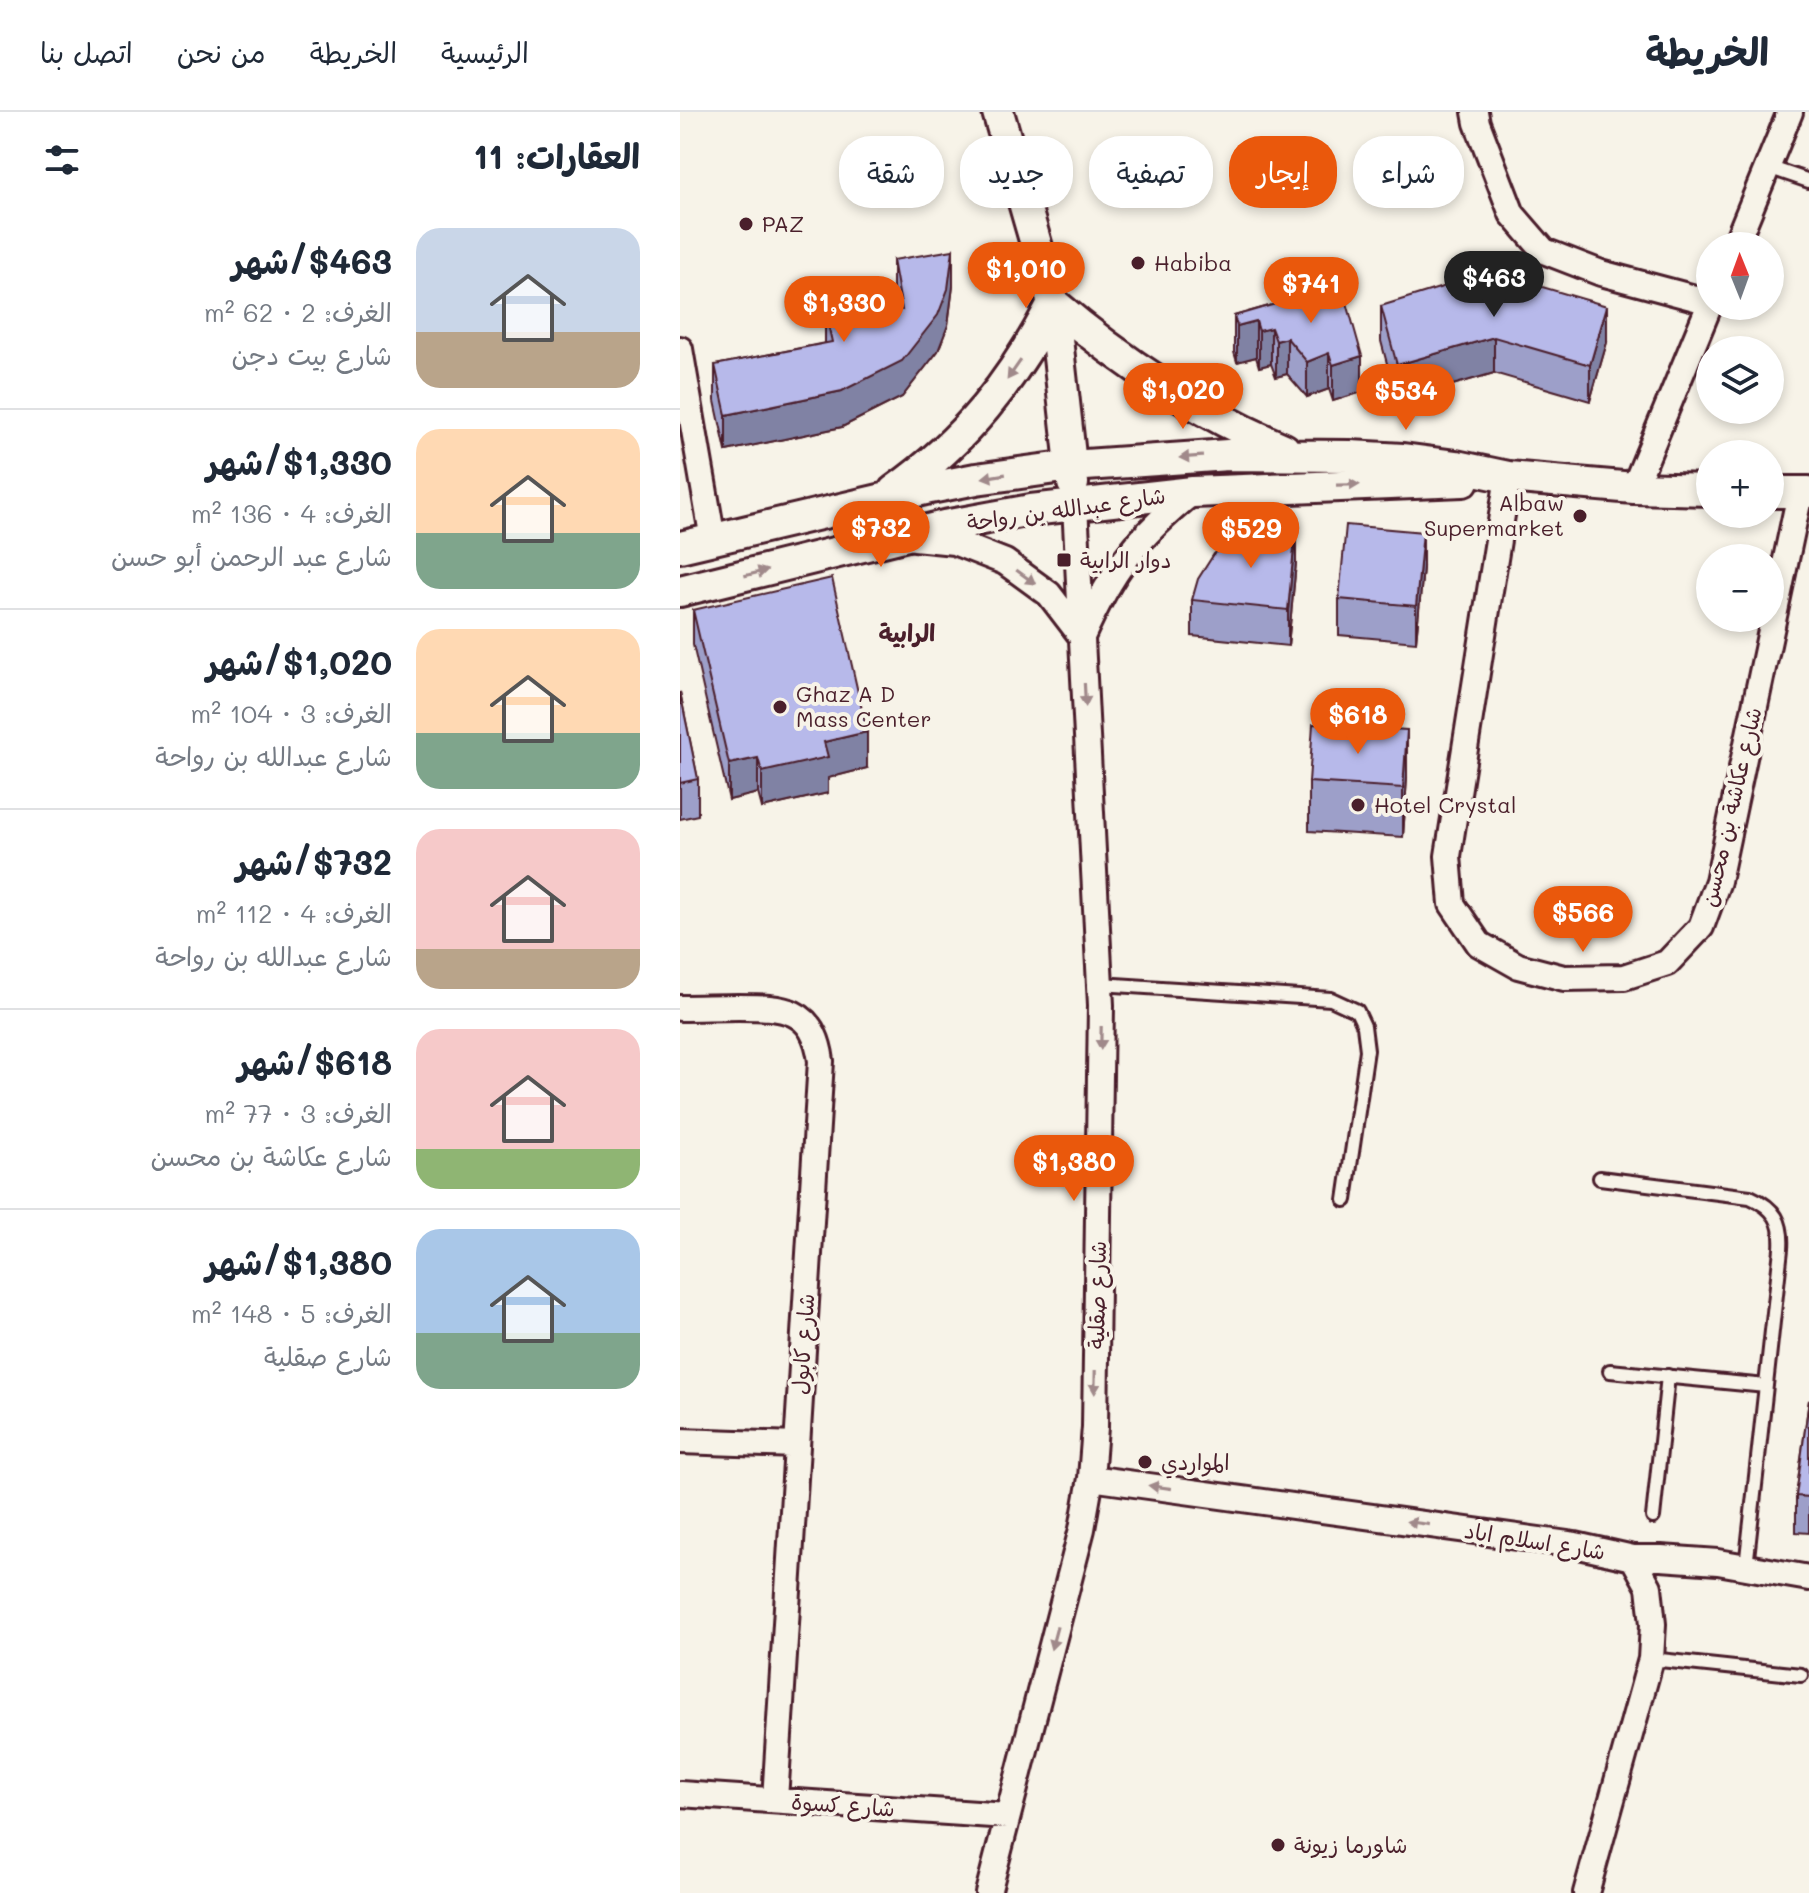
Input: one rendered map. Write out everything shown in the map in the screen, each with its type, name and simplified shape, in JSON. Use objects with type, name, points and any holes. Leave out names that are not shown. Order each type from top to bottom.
[{"type":"street","points":[[998,112],[1053,303],[1075,505]]},
{"type":"street","points":[[1475,112],[1512,214],[1544,251],[1601,273],[1696,299]]},
{"type":"street","points":[[1741,232],[1790,112]]},
{"type":"street","points":[[1053,303],[1150,379],[1221,420],[1297,455]]},
{"type":"street","points":[[883,499],[914,477],[969,427],[1016,368],[1053,303]]},
{"type":"street","points":[[1634,488],[1703,320]]},
{"type":"street","points":[[680,349],[713,540]]},
{"type":"street","name":"شارع عبدالله بن رواحة","points":[[680,547],[976,479],[1071,466],[1228,455],[1403,459],[1508,477],[1634,488],[1696,490]]},
{"type":"street","name":"شارع عبدالله بن رواحة","points":[[680,591],[987,517],[1193,492],[1508,477]]},
{"type":"street","name":"شارع عكاشة بن محسن","points":[[1508,477],[1448,856],[1452,904],[1479,944],[1518,966],[1564,978],[1624,977],[1667,963],[1701,927],[1718,881],[1805,492]]},
{"type":"street","name":"شارع صقلية","points":[[1082,637],[1097,602],[1124,560],[1148,531],[1193,492]]},
{"type":"street","points":[[1784,492],[1805,492]]},
{"type":"street","name":"شارع صقلية","points":[[988,1893],[1082,1529],[1091,1478],[1095,1427],[1100,984],[1075,505]]},
{"type":"street","points":[[901,537],[954,542],[1005,562],[1049,594],[1082,637]]},
{"type":"street","name":"شارع كابول","points":[[680,1008],[781,1008],[798,1015],[811,1028],[819,1044],[821,1061],[775,1800]]},
{"type":"street","points":[[680,1441],[797,1445]]},
{"type":"street","name":"شارع اسلام اباد","points":[[1091,1478],[1575,1545],[1633,1558],[1649,1587],[1653,1624],[1651,1659],[1586,1893]]},
{"type":"street","points":[[1633,1558],[1690,1559],[1809,1578]]},
{"type":"street","name":"شارع كسوة","points":[[680,1794],[1007,1816]]},
{"type":"lane","points":[[1768,167],[1809,181]]},
{"type":"lane","points":[[1100,984],[1331,999],[1357,1011],[1364,1026],[1367,1050],[1345,1200]]},
{"type":"lane","points":[[1600,1178],[1737,1194],[1763,1202],[1779,1223],[1782,1236],[1746,1567]]},
{"type":"lane","points":[[1610,1371],[1766,1386]]},
{"type":"lane","points":[[1653,1517],[1668,1376]]},
{"type":"lane","points":[[1651,1659],[1801,1675]]},
{"type":"building","points":[[953,250],[948,289],[938,315],[902,361],[842,391],[726,415],[715,365],[832,342],[825,310],[870,302],[902,310],[893,260]]},
{"type":"building","points":[[1491,272],[1607,306],[1590,365],[1494,337],[1397,365],[1381,306]]},
{"type":"building","points":[[1342,285],[1362,356],[1333,365],[1329,353],[1307,362],[1287,338],[1276,341],[1271,328],[1259,331],[1256,321],[1237,326],[1234,316]]},
{"type":"building","points":[[1256,522],[1296,527],[1288,610],[1192,600],[1198,579],[1214,554],[1233,539],[1254,532]]},
{"type":"building","points":[[1346,525],[1423,532],[1416,606],[1339,599]]},
{"type":"building","name":"Ghaz A D Mass Center","points":[[832,578],[867,732],[824,742],[828,757],[762,772],[758,758],[729,764],[693,610]]},
{"type":"building","points":[[680,692],[698,779],[680,783]]},
{"type":"building","points":[[1313,724],[1407,730],[1403,788],[1309,782]]},
{"type":"building","points":[[1809,1400],[1809,1497],[1796,1496]]},
{"type":"place","name":"PAZ","points":[[746,224]]},
{"type":"place","name":"Habiba","points":[[1138,263]]},
{"type":"place","name":"Albaw Supermarket","points":[[1580,516]]},
{"type":"place","name":"دوار الرابية","points":[[1064,560]]},
{"type":"place","name":"Ghaz A D Mass Center","points":[[780,707]]},
{"type":"place","name":"Hotel Crystal","points":[[1358,805]]},
{"type":"place","name":"المواردي","points":[[1145,1462]]},
{"type":"place","name":"شاورما زيونة","points":[[1278,1845]]},
{"type":"district","name":"الرابية","points":[[907,634]]}]
